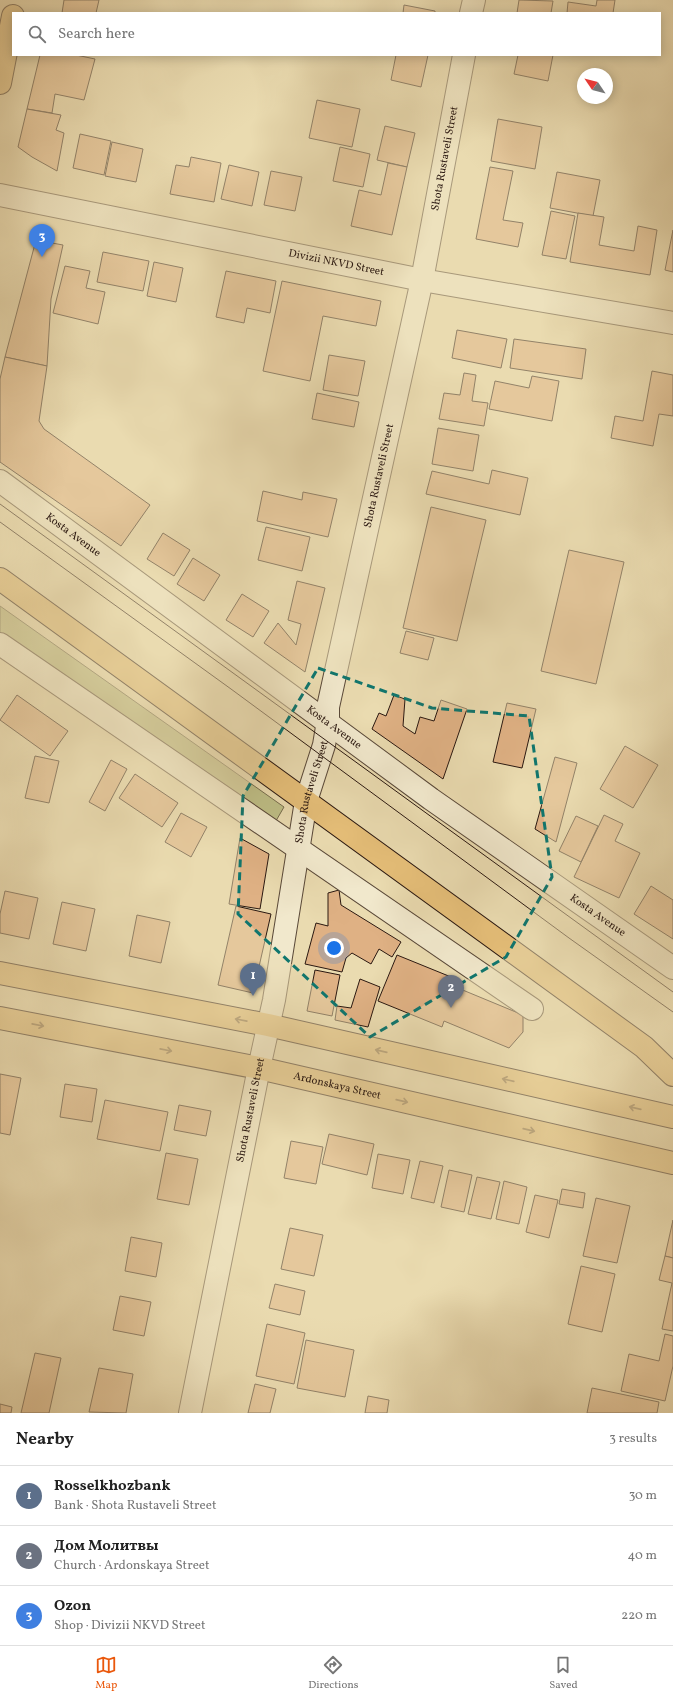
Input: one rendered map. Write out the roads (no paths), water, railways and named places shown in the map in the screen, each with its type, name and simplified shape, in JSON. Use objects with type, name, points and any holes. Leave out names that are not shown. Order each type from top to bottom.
[{"type":"main road","points":[[14,12],[16,0]]},
{"type":"main road","points":[[0,83],[12,21]]},
{"type":"main road","points":[[0,579],[644,1047],[673,1074]]},
{"type":"main road","points":[[0,973],[268,1025],[673,1117]]},
{"type":"main road","name":"Ardonskaya Street","points":[[0,1018],[259,1068],[673,1163]]},
{"type":"main road","points":[[644,1047],[673,1062]]},
{"type":"street","points":[[471,12],[474,0]]},
{"type":"street","name":"Shota Rustaveli Street","points":[[190,1413],[274,1000],[306,801],[324,745],[328,722],[328,707],[422,280],[464,56]]},
{"type":"street","name":"Divizii NKVD Street","points":[[0,195],[422,280],[673,324]]},
{"type":"street","name":"Kosta Avenue","points":[[0,481],[431,799],[673,968]]},
{"type":"street","points":[[0,644],[532,1009]]},
{"type":"tram line","points":[[0,504],[673,992]]},
{"type":"tram line","points":[[0,522],[231,689],[569,938],[673,1012]]},
{"type":"place","name":"Ozon","points":[[42,257]]},
{"type":"place","name":"Rosselkhozbank","points":[[253,996]]},
{"type":"place","name":"Дом Молитвы","points":[[451,1008]]}]
